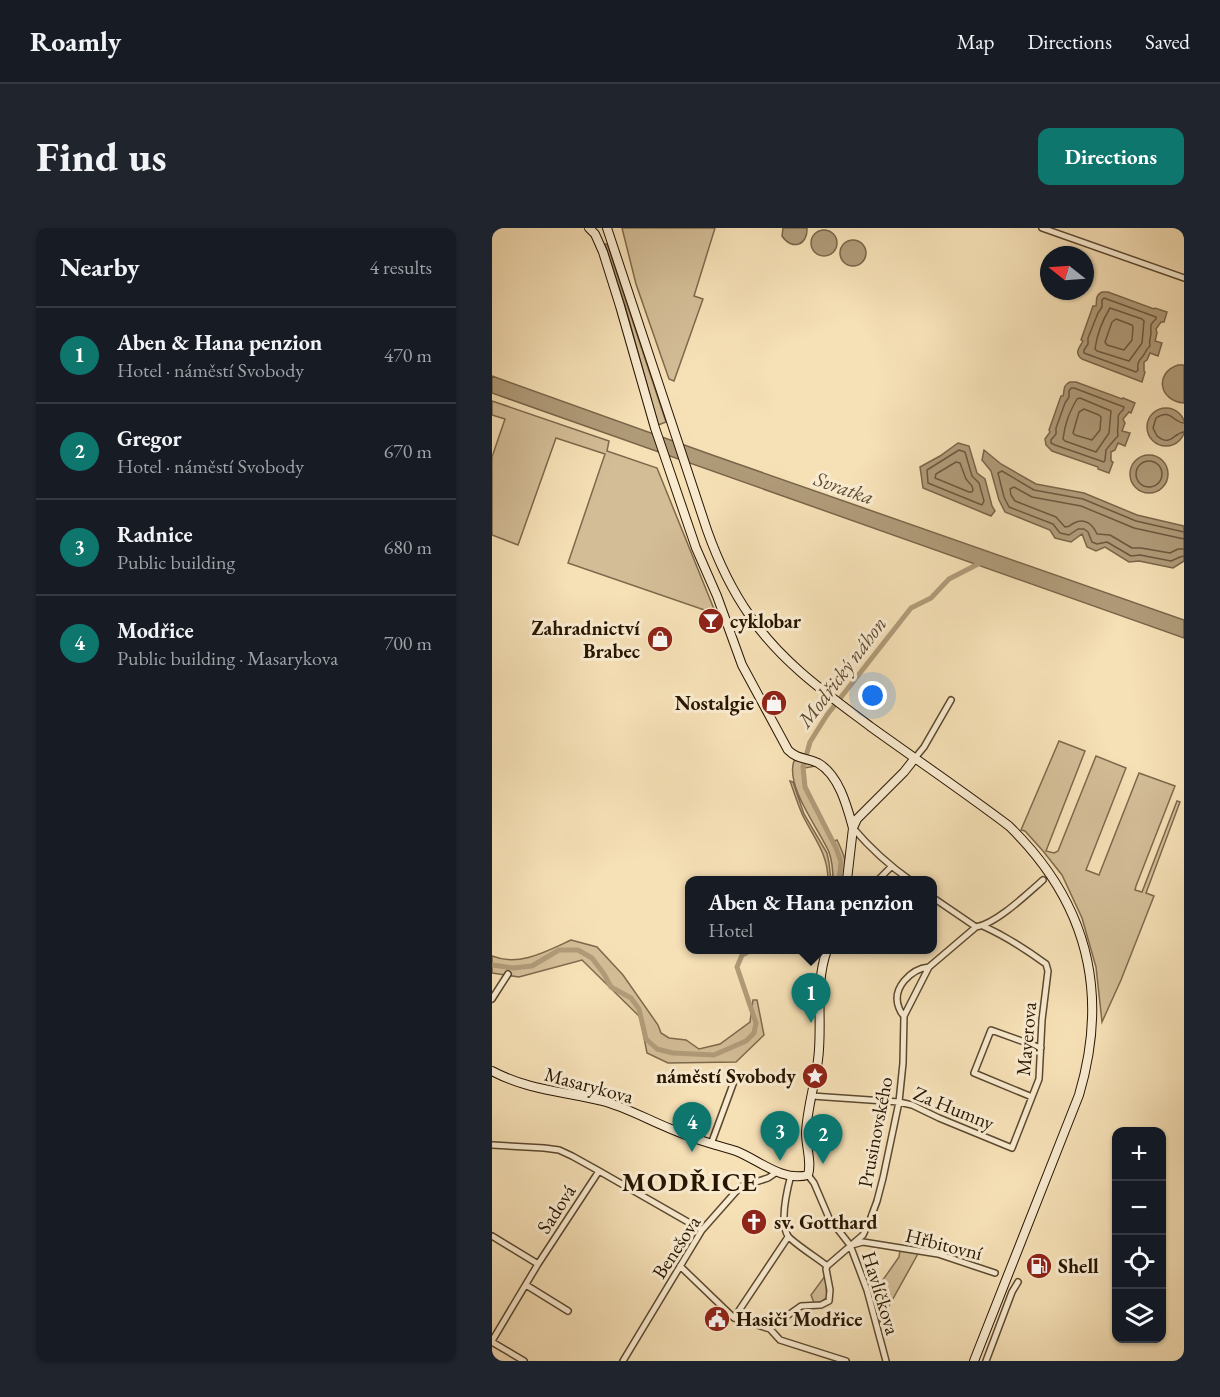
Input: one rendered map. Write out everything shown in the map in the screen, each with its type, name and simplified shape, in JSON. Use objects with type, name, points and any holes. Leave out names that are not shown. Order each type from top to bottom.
[{"type":"street","points":[[589,228],[603,252],[665,458],[696,548],[717,596],[742,665],[788,750],[793,755],[814,761],[826,768],[848,806],[853,828],[873,851],[904,876]]},
{"type":"street","points":[[607,228],[686,469],[716,554],[736,596],[779,652],[804,676],[1009,826],[1039,858],[1052,877],[1071,910],[1086,952],[1092,1000],[1092,1027],[1090,1053],[1082,1084],[974,1361]]},
{"type":"street","points":[[1042,228],[1184,278]]},
{"type":"street","points":[[847,876],[853,828],[857,819],[904,772],[924,747],[951,700]]},
{"type":"street","points":[[882,876],[891,867]]},
{"type":"street","points":[[937,900],[976,927],[983,926],[1009,909],[1043,880]]},
{"type":"street","name":"Mayerova","points":[[983,926],[1046,964],[1048,971],[1042,1020],[1039,1079],[1012,1148]]},
{"type":"street","name":"Prusinovského","points":[[827,1266],[863,1234],[877,1201],[898,1102],[903,1063],[904,1016],[929,967],[976,927]]},
{"type":"street","points":[[777,1172],[803,1176],[808,1174],[810,1169],[807,1131],[819,1047],[819,986],[826,954]]},
{"type":"street","name":"Prusinovského","points":[[904,1016],[898,1008],[900,986],[906,978],[920,968],[929,967]]},
{"type":"street","points":[[492,999],[508,974]]},
{"type":"street","points":[[1032,1096],[974,1073],[991,1030],[1041,1048]]},
{"type":"street","name":"Masarykova","points":[[492,1071],[515,1082],[543,1090],[602,1101],[668,1128],[736,1151],[777,1172]]},
{"type":"street","points":[[711,1144],[736,1076]]},
{"type":"street","name":"Za Humny","points":[[812,1096],[912,1105],[1012,1148]]},
{"type":"street","points":[[492,1145],[559,1150],[702,1230]]},
{"type":"street","name":"Sadová","points":[[492,1342],[538,1264],[599,1171]]},
{"type":"street","name":"Benešova","points":[[623,1361],[702,1230],[740,1188],[768,1178],[777,1172]]},
{"type":"street","points":[[770,1329],[801,1306],[826,1303],[831,1297],[827,1266],[788,1237],[784,1208],[791,1174]]},
{"type":"street","name":"Havlíčkova","points":[[808,1174],[829,1218],[850,1245],[867,1290],[886,1361]]},
{"type":"street","points":[[492,1236],[538,1264]]},
{"type":"street","points":[[734,1318],[788,1237]]},
{"type":"street","name":"Hřbitovní","points":[[850,1245],[863,1242],[938,1254],[995,1273]]},
{"type":"street","points":[[680,1266],[734,1318],[770,1329],[780,1340],[846,1361]]},
{"type":"street","points":[[986,1361],[1012,1292],[1018,1282]]},
{"type":"street","points":[[526,1285],[567,1311]]},
{"type":"street","points":[[492,1342],[524,1361]]},
{"type":"shaded area","points":[[622,228],[715,228],[694,296],[703,299],[674,381],[669,379],[636,284]]},
{"type":"shaded area","points":[[605,244],[607,244],[666,422],[658,425],[625,305]]},
{"type":"shaded area","points":[[492,401],[609,441],[607,451],[657,468],[716,614],[568,563],[605,454],[556,438],[518,545],[492,535],[492,457],[505,419],[492,415]]},
{"type":"shaded area","points":[[1059,741],[1085,751],[1046,851],[1054,853],[1058,851],[1096,756],[1126,768],[1086,870],[1099,875],[1139,773],[1175,786],[1136,886],[1135,890],[1142,892],[1177,801],[1180,802],[1146,893],[1154,896],[1102,1022],[1096,967],[1082,918],[1062,875],[1025,831],[1021,830]]},
{"type":"shaded area","points":[[794,761],[813,762],[816,766],[804,768],[806,787],[834,841],[837,840],[842,851],[845,859],[845,876],[833,876],[829,852],[798,795],[794,783]]},
{"type":"shaded area","points":[[790,781],[793,782],[804,814],[827,853],[831,876],[828,876],[823,854],[803,816]]},
{"type":"shaded area","points":[[571,940],[597,947],[623,975],[658,1025],[661,1033],[669,1038],[686,1040],[699,1049],[720,1044],[750,1022],[753,1000],[757,1000],[764,1035],[736,1062],[668,1063],[647,1053],[640,1017],[582,960],[519,977],[492,973],[492,956],[512,960],[523,959]]},
{"type":"shaded area","points":[[900,1250],[919,1252],[880,1322],[873,1294],[899,1257]]},
{"type":"shaded area","points":[[825,1276],[827,1297],[821,1302],[814,1303],[811,1295]]},
{"type":"water","points":[[783,228],[807,228],[807,234],[802,242],[795,245],[786,241],[782,236]]},
{"type":"water","points":[[824,230],[833,234],[837,243],[833,252],[824,256],[815,252],[811,243],[815,234]]},
{"type":"water","points":[[853,240],[862,244],[866,253],[862,262],[853,266],[844,262],[840,253],[844,244]]},
{"type":"water","points":[[1102,292],[1167,312],[1164,322],[1161,322],[1156,329],[1155,341],[1162,343],[1158,356],[1150,353],[1144,362],[1145,372],[1142,382],[1082,359],[1078,355],[1093,306],[1096,306],[1097,297]]},
{"type":"water","points":[[1178,365],[1184,365],[1184,403],[1169,397],[1163,386],[1165,374]]},
{"type":"water","points":[[492,376],[1184,620],[1184,638],[492,393]]},
{"type":"water","points":[[1070,382],[1076,382],[1135,403],[1131,413],[1129,412],[1123,419],[1125,423],[1122,431],[1130,433],[1125,446],[1118,443],[1115,450],[1111,452],[1113,462],[1109,473],[1052,451],[1046,445],[1045,439],[1050,432],[1061,396]]},
{"type":"water","points":[[1166,408],[1179,414],[1185,427],[1179,440],[1166,446],[1153,440],[1147,427],[1153,414]]},
{"type":"water","points":[[958,443],[969,446],[977,473],[985,479],[995,511],[991,516],[923,488],[920,467]]},
{"type":"water","points":[[984,450],[1001,464],[1036,484],[1084,493],[1137,515],[1184,526],[1184,561],[1173,568],[1139,561],[1129,562],[1105,547],[1096,551],[1087,547],[1082,534],[1071,542],[1055,538],[1050,530],[1005,512],[999,500],[991,471],[982,460]]},
{"type":"water","points":[[1149,455],[1156,456],[1162,461],[1167,467],[1167,481],[1162,487],[1156,492],[1149,493],[1142,492],[1136,487],[1131,481],[1130,474],[1131,467],[1136,461],[1142,456]]},
{"type":"waterway","name":"Modřický náhon","points":[[839,876],[841,862],[836,848],[805,787],[803,767],[810,742],[827,715],[911,608],[931,598],[949,579],[984,561]]},
{"type":"waterway","name":"Modřický náhon","points":[[492,965],[513,968],[532,966],[559,950],[578,950],[592,958],[611,987],[631,998],[639,1009],[646,1039],[657,1049],[673,1053],[714,1055],[746,1041],[754,1033],[756,1023],[737,967],[744,954]]},
{"type":"place","name":"cyklobar","points":[[711,621]]},
{"type":"place","name":"Zahradnictví Brabec","points":[[660,639]]},
{"type":"place","name":"Nostalgie","points":[[774,703]]},
{"type":"place","name":"Aben & Hana penzion","points":[[811,1023]]},
{"type":"place","name":"náměstí Svobody","points":[[815,1076]]},
{"type":"place","name":"Modřice","points":[[692,1152]]},
{"type":"place","name":"Radnice","points":[[780,1161]]},
{"type":"place","name":"Gregor","points":[[823,1164]]},
{"type":"place","name":"sv. Gotthard","points":[[754,1222]]},
{"type":"place","name":"Shell","points":[[1039,1266]]},
{"type":"place","name":"Hasiči Modřice","points":[[717,1319]]},
{"type":"district","name":"MODŘICE","points":[[690,1182]]},
{"type":"water label","name":"Svratka","points":[[844,488]]}]
